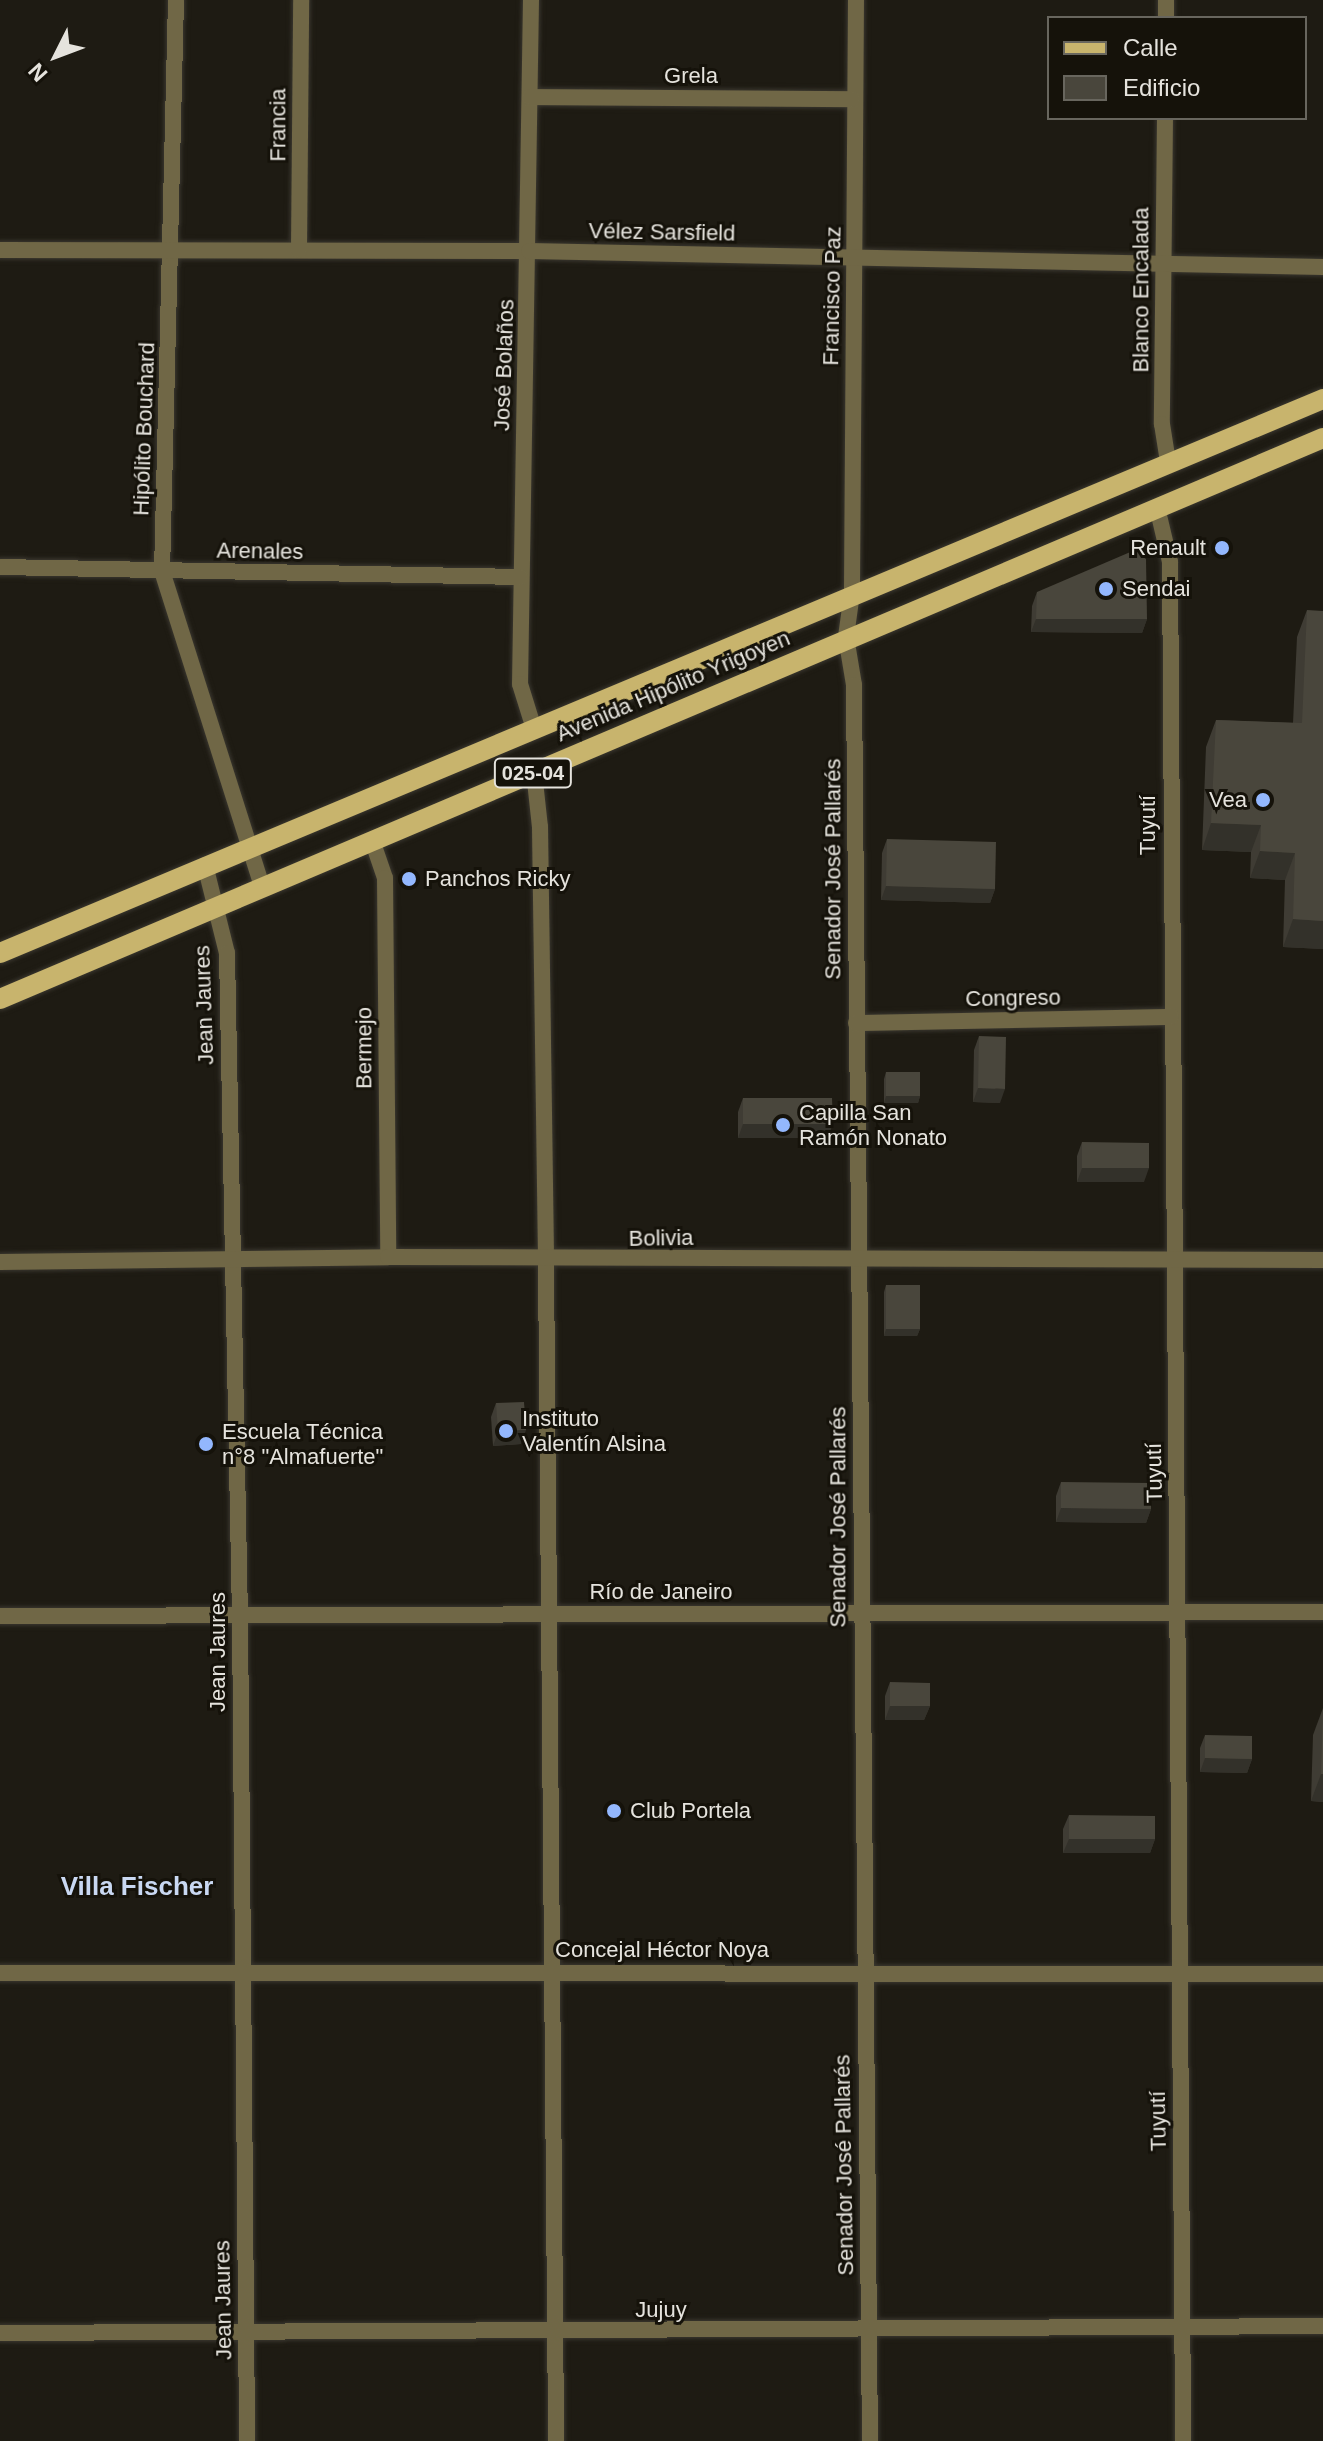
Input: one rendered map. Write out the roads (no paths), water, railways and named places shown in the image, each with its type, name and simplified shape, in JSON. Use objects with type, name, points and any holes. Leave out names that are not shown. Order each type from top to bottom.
[{"type":"main road","name":"Avenida Hipólito Yrigoyen","points":[[0,953],[852,593],[1323,399]]},
{"type":"main road","name":"Avenida Hipólito Yrigoyen","points":[[0,999],[219,908],[846,637],[1323,438]]},
{"type":"street","name":"Hipólito Bouchard","points":[[176,0],[162,571],[249,846]]},
{"type":"street","name":"Francia","points":[[299,250],[301,0]]},
{"type":"street","name":"José Bolaños","points":[[531,0],[520,684],[534,729]]},
{"type":"street","name":"Francisco Paz","points":[[852,593],[856,258],[852,99],[856,0]]},
{"type":"street","name":"Grela","points":[[530,97],[852,99]]},
{"type":"street","name":"Blanco Encalada","points":[[1165,120],[1162,424],[1168,463]]},
{"type":"street","name":"Vélez Sarsfield","points":[[0,250],[529,251],[1323,267]]},
{"type":"street","name":"Tuyutí","points":[[1157,507],[1170,562],[1183,2441]]},
{"type":"street","name":"Arenales","points":[[0,567],[520,577]]},
{"type":"street","name":"Senador José Pallarés","points":[[852,593],[846,637],[854,685],[861,1257],[859,1614],[870,2441]]},
{"type":"street","points":[[534,772],[540,827],[546,1261],[556,2441]]},
{"type":"street","name":"Bermejo","points":[[372,840],[385,878],[388,1257]]},
{"type":"street","points":[[249,846],[262,887]]},
{"type":"street","name":"Jean Jaures","points":[[205,865],[219,908],[227,953],[240,1615],[240,1971],[247,2441]]},
{"type":"street","name":"Congreso","points":[[856,1023],[1171,1017]]},
{"type":"street","name":"Bolivia","points":[[0,1262],[388,1257],[546,1261],[861,1257],[1174,1262],[1323,1260]]},
{"type":"street","name":"Río de Janeiro","points":[[0,1616],[1323,1612]]},
{"type":"street","name":"Concejal Héctor Noya","points":[[0,1973],[1323,1974]]},
{"type":"street","name":"Jujuy","points":[[0,2333],[869,2331],[1182,2325],[1323,2326]]},
{"type":"place","name":"Renault","points":[[1222,548]]},
{"type":"place","name":"Sendai","points":[[1106,589]]},
{"type":"place","name":"Vea","points":[[1263,800]]},
{"type":"place","name":"Panchos Ricky","points":[[409,879]]},
{"type":"place","name":"Capilla San Ramón Nonato","points":[[783,1125]]},
{"type":"place","name":"Instituto Valentín Alsina","points":[[506,1431]]},
{"type":"place","name":"Escuela Técnica n°8 \"Almafuerte\"","points":[[206,1444]]},
{"type":"place","name":"Club Portela","points":[[614,1811]]},
{"type":"district","name":"Villa Fischer","points":[[137,1887]]}]
